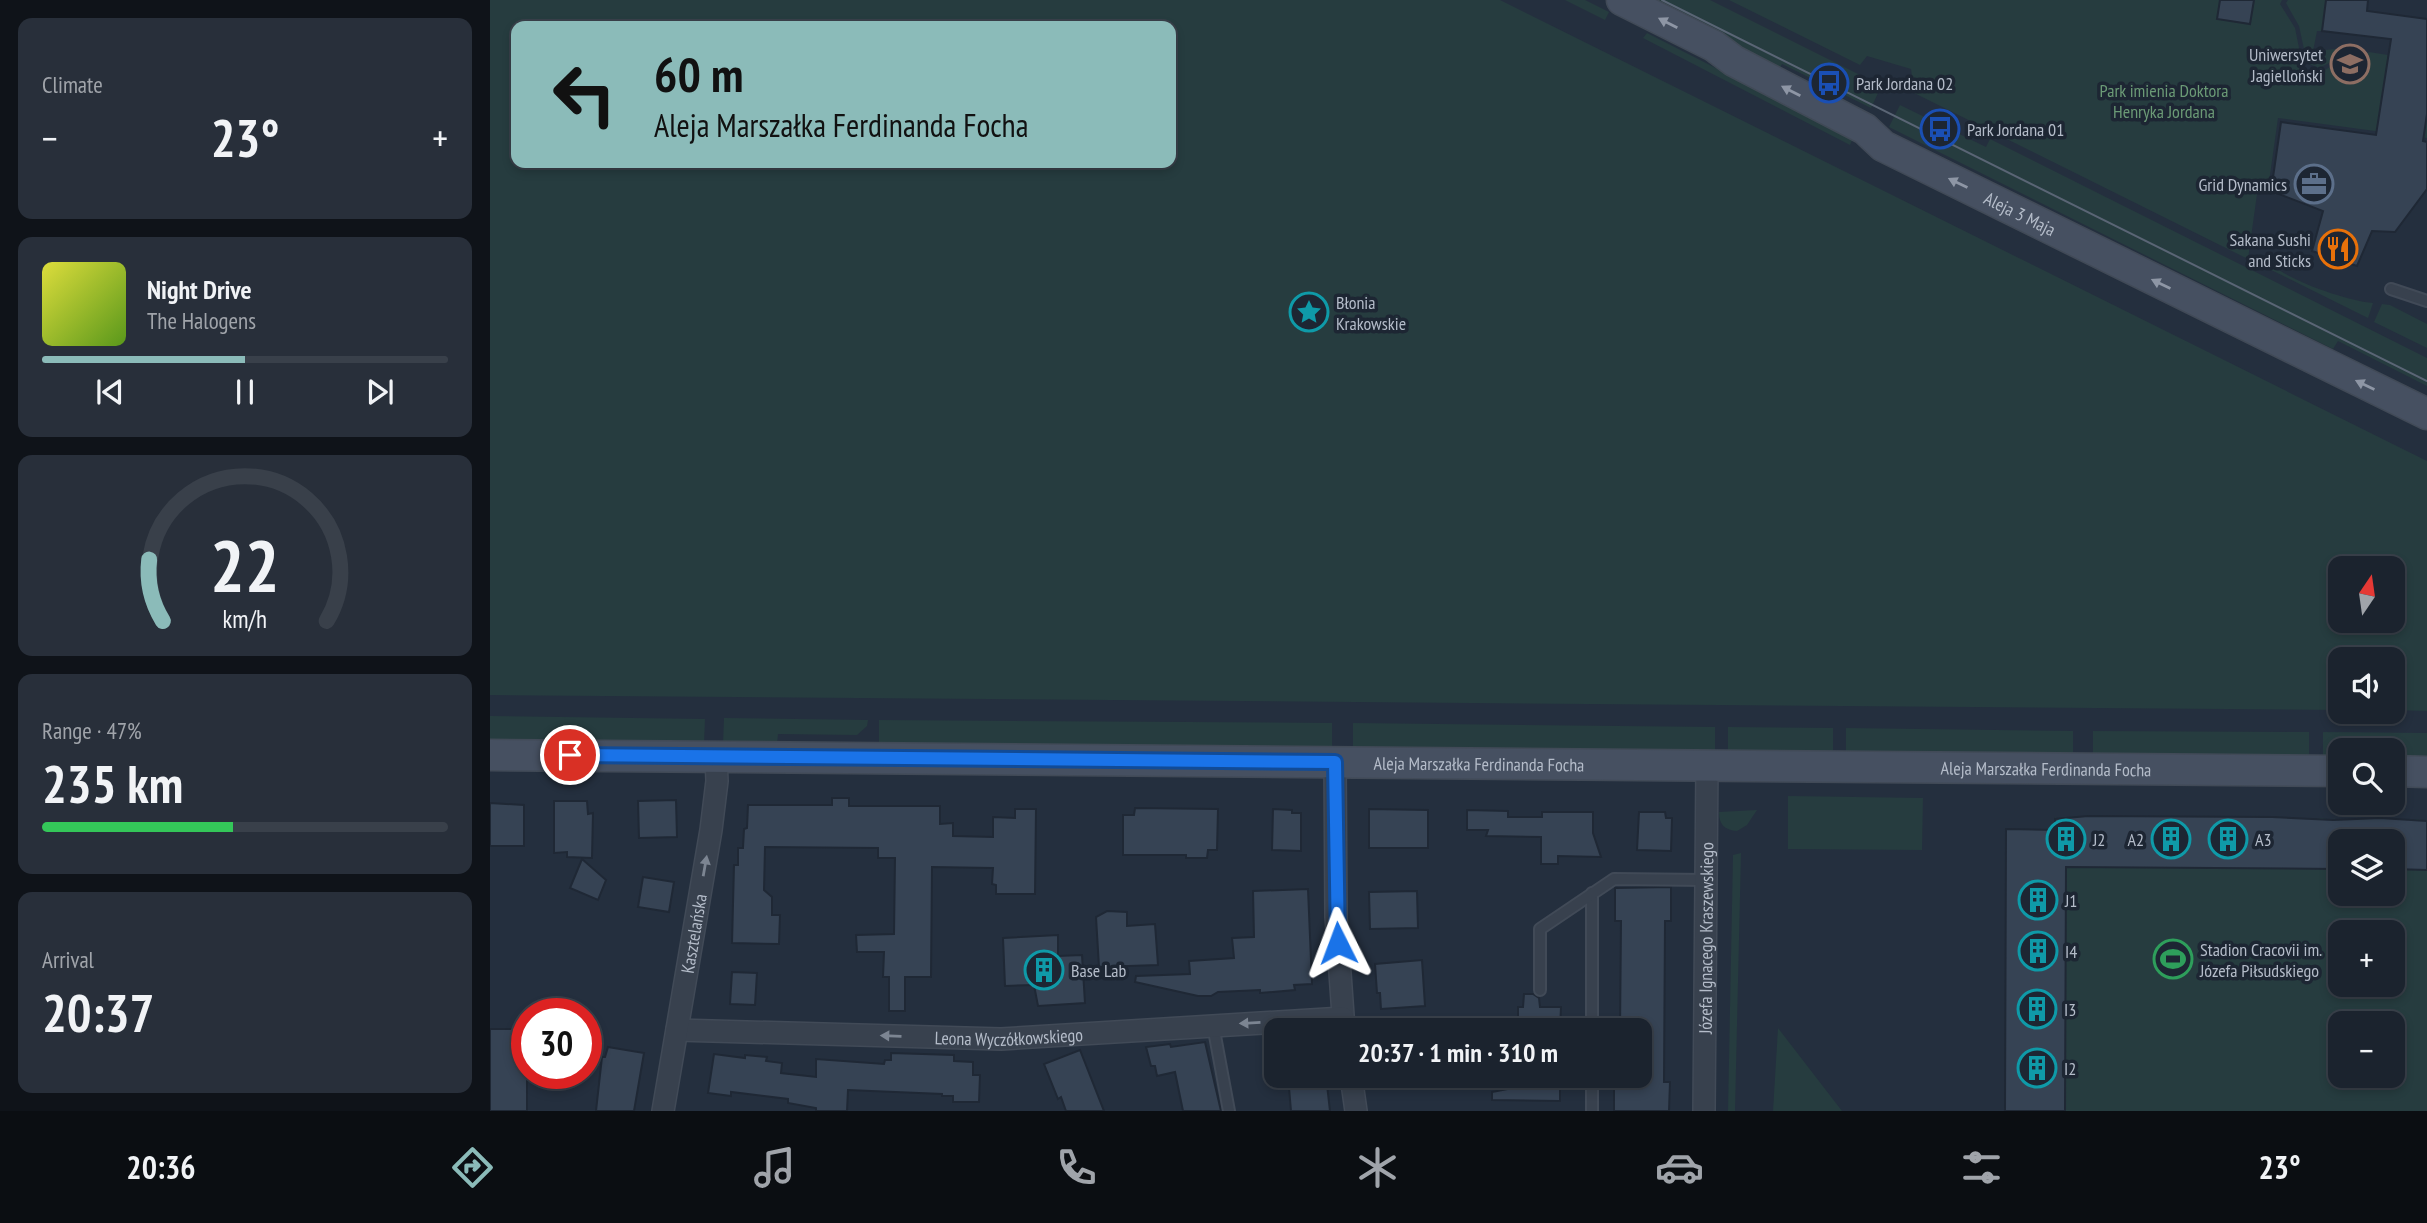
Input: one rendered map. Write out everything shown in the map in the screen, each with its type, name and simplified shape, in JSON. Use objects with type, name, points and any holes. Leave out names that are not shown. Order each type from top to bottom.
[{"type":"street","name":"Aleja 3 Maja","points":[[1622,0],[1714,46],[1734,61],[1865,129],[1883,146],[2427,414]]},
{"type":"street","name":"Aleja Marszałka Ferdinanda Focha","points":[[490,755],[2328,771]]},
{"type":"street","name":"Kasztelańska","points":[[663,1111],[711,830],[717,781],[716,757]]},
{"type":"street","points":[[1335,762],[1336,918],[1344,1018]]},
{"type":"street","name":"Józefa Ignacego Kraszewskiego","points":[[1703,1111],[1707,765]]},
{"type":"street","points":[[2405,771],[2427,772]]},
{"type":"street","name":"Leona Wyczółkowskiego","points":[[677,1030],[1001,1039],[1082,1036],[1213,1025],[1264,1025]]},
{"type":"street","points":[[1353,1088],[1356,1111]]},
{"type":"lane","points":[[2391,289],[2427,301]]},
{"type":"lane","points":[[1540,990],[1540,929],[1592,893],[1614,879],[1706,880]]},
{"type":"lane","points":[[1592,893],[1592,1018]]},
{"type":"lane","points":[[1213,1025],[1229,1111]]},
{"type":"lane","points":[[1592,1088],[1592,1111]]},
{"type":"green space","name":"Błonia Krakowskie","points":[[490,0],[1500,0],[2427,461],[2427,711],[2405,710],[2405,647],[2328,647],[2328,710],[490,695]]},
{"type":"green space","points":[[1565,0],[1585,0],[1609,12],[1605,20]]},
{"type":"green space","points":[[1635,0],[1710,0],[1878,84],[1879,91],[1871,108],[1782,64],[1778,71]]},
{"type":"green space","name":"Park imienia Doktora Henryka Jordana","points":[[1729,0],[2282,0],[2280,4],[2295,28],[2303,68],[2317,74],[2332,66],[2353,64],[2369,52],[2388,55],[2380,111],[2427,117],[2427,138],[2278,118],[2268,189],[2258,187],[2248,259],[1902,87],[1912,77],[1911,69],[1867,56],[1860,65]]},
{"type":"green space","points":[[2288,0],[2326,0],[2323,31],[2317,31],[2313,51],[2347,48],[2352,59],[2331,62],[2319,68],[2307,63],[2299,26],[2286,3]]},
{"type":"green space","points":[[1647,33],[1853,138],[1850,145],[1643,38]]},
{"type":"green space","points":[[1900,105],[1986,147],[1990,139],[2427,358],[2427,386],[2338,341],[2333,349],[1889,127]]},
{"type":"green space","points":[[2266,253],[2272,264],[2294,278],[2336,295],[2373,303],[2368,318],[2257,263],[2266,257]]},
{"type":"green space","points":[[2382,304],[2390,305],[2427,324],[2427,348],[2374,322]]},
{"type":"green space","points":[[490,716],[705,719],[704,744],[490,743]]},
{"type":"green space","points":[[724,718],[868,720],[867,726],[857,735],[778,734],[777,744],[723,744]]},
{"type":"green space","points":[[879,720],[1332,723],[1332,750],[879,745]]},
{"type":"green space","points":[[1353,723],[1715,727],[1715,752],[1353,749]]},
{"type":"green space","points":[[1728,727],[1833,728],[1833,753],[1728,752]]},
{"type":"green space","points":[[1846,728],[2073,731],[2073,755],[1846,752]]},
{"type":"green space","points":[[2093,731],[2309,732],[2309,757],[2093,755]]},
{"type":"green space","points":[[2323,732],[2427,733],[2427,758],[2405,757],[2405,738],[2328,738],[2328,757],[2323,757]]},
{"type":"green space","points":[[1788,796],[1923,798],[1922,850],[1788,849]]},
{"type":"green space","points":[[1757,810],[1747,825],[1737,831],[1726,828],[1720,820],[1719,812]]},
{"type":"green space","name":"Stadion Cracovii im. Józefa Piłsudskiego","points":[[2055,817],[2427,821],[2427,1111],[2005,1111],[2006,829],[2054,830]]},
{"type":"green space","points":[[1741,853],[1735,1111],[1728,1111],[1733,855]]},
{"type":"green space","points":[[1778,1028],[1842,1111],[1773,1111]]},
{"type":"building","points":[[2220,0],[2254,0],[2250,24],[2217,19]]},
{"type":"building","points":[[2326,0],[2368,0],[2367,11],[2427,19],[2427,114],[2423,141],[2427,142],[2427,189],[2395,232],[2372,231],[2357,266],[2312,251],[2323,211],[2271,191],[2281,122],[2376,135],[2391,39],[2322,31]]},
{"type":"building","points":[[832,798],[849,798],[849,806],[940,806],[940,824],[953,823],[953,836],[993,837],[993,817],[1015,818],[1015,809],[1036,809],[1035,894],[996,894],[996,885],[992,884],[993,868],[932,867],[931,977],[905,977],[905,1011],[889,1011],[889,977],[883,977],[884,952],[857,952],[856,935],[894,934],[895,858],[878,858],[878,848],[765,847],[764,890],[772,897],[772,915],[780,915],[779,944],[732,943],[734,865],[738,865],[738,848],[743,848],[748,805],[832,805]]},
{"type":"building","points":[[676,800],[677,837],[639,838],[638,801]]},
{"type":"building","points":[[554,801],[587,801],[588,814],[593,813],[592,858],[567,857],[567,852],[554,853]]},
{"type":"building","points":[[490,803],[524,805],[524,846],[490,846]]},
{"type":"building","points":[[1135,808],[1218,809],[1217,850],[1208,850],[1207,858],[1186,858],[1186,855],[1123,855],[1123,815],[1134,815]]},
{"type":"building","points":[[1273,809],[1301,813],[1301,851],[1272,850]]},
{"type":"building","points":[[1369,809],[1428,810],[1428,848],[1369,848]]},
{"type":"building","points":[[1467,810],[1508,811],[1508,817],[1542,817],[1542,812],[1593,812],[1593,833],[1601,857],[1558,856],[1558,864],[1541,864],[1541,837],[1486,836],[1488,830],[1467,830]]},
{"type":"building","points":[[1639,812],[1665,812],[1666,818],[1672,818],[1671,851],[1637,850]]},
{"type":"building","points":[[2088,816],[2333,820],[2380,818],[2427,821],[2427,870],[2405,869],[2405,829],[2328,829],[2328,869],[2066,867],[2065,1111],[2005,1111],[2006,829],[2055,830],[2055,819]]},
{"type":"building","points":[[582,859],[606,880],[598,900],[570,888]]},
{"type":"building","points":[[643,877],[674,882],[669,912],[638,907]]},
{"type":"building","points":[[1671,887],[1671,921],[1665,921],[1664,1082],[1670,1082],[1669,1111],[1614,1111],[1614,1088],[1652,1088],[1652,1018],[1620,1018],[1621,921],[1615,921],[1615,888]]},
{"type":"building","points":[[1308,889],[1312,984],[1294,985],[1295,990],[1218,992],[1211,996],[1198,996],[1135,982],[1136,976],[1190,974],[1189,961],[1234,958],[1232,938],[1254,937],[1253,891]]},
{"type":"building","points":[[1417,891],[1418,928],[1370,929],[1369,892]]},
{"type":"building","points":[[1107,911],[1127,912],[1127,926],[1155,924],[1158,965],[1099,967],[1096,917]]},
{"type":"building","name":"Base Lab","points":[[1058,935],[1058,956],[1082,955],[1085,1003],[1038,1006],[1034,985],[1005,986],[1003,938]]},
{"type":"building","points":[[1422,960],[1425,1006],[1381,1009],[1375,964]]},
{"type":"building","points":[[732,972],[757,973],[755,1005],[730,1004]]},
{"type":"building","points":[[1524,994],[1533,994],[1539,998],[1540,1007],[1561,1007],[1561,1018],[1518,1018],[1518,1007],[1523,1007]]},
{"type":"building","points":[[490,1029],[511,1029],[511,1089],[527,1089],[527,1111],[490,1111]]},
{"type":"building","points":[[1205,1042],[1221,1111],[1183,1111],[1175,1072],[1157,1076],[1146,1047],[1170,1044],[1171,1047]]},
{"type":"building","points":[[608,1047],[644,1053],[634,1111],[596,1111],[598,1089],[602,1089],[602,1057],[605,1057]]},
{"type":"building","points":[[1080,1050],[1104,1111],[1066,1111],[1061,1097],[1058,1099],[1044,1064]]},
{"type":"building","points":[[891,1053],[954,1055],[954,1061],[973,1062],[973,1075],[980,1075],[979,1102],[953,1102],[953,1096],[942,1094],[848,1090],[847,1111],[816,1111],[816,1108],[788,1103],[788,1099],[731,1092],[731,1096],[708,1093],[714,1054],[745,1058],[745,1055],[767,1057],[766,1061],[782,1063],[781,1073],[816,1077],[816,1059],[884,1064],[885,1060],[891,1060]]},
{"type":"building","points":[[1289,1088],[1327,1088],[1330,1111],[1291,1111]]},
{"type":"building","points":[[1513,1088],[1560,1088],[1560,1101],[1492,1100],[1492,1092]]},
{"type":"tram line","points":[[1662,0],[2427,381]]},
{"type":"place","name":"Uniwersytet Jagielloński","points":[[2350,64]]},
{"type":"place","name":"Park Jordana 02","points":[[1829,83]]},
{"type":"place","name":"Park Jordana 01","points":[[1940,129]]},
{"type":"place","name":"Grid Dynamics","points":[[2314,184]]},
{"type":"place","name":"Sakana Sushi and Sticks","points":[[2338,249]]},
{"type":"place","name":"Błonia Krakowskie","points":[[1309,312]]},
{"type":"place","name":"J2","points":[[2066,839]]},
{"type":"place","name":"A2","points":[[2171,839]]},
{"type":"place","name":"A3","points":[[2228,839]]},
{"type":"place","name":"J1","points":[[2038,900]]},
{"type":"place","name":"I4","points":[[2038,951]]},
{"type":"place","name":"Stadion Cracovii im. Józefa Piłsudskiego","points":[[2173,959]]},
{"type":"place","name":"Base Lab","points":[[1044,970]]},
{"type":"place","name":"I3","points":[[2037,1009]]},
{"type":"place","name":"I2","points":[[2037,1068]]},
{"type":"route","points":[[570,755],[1335,762],[1338,943]]}]
